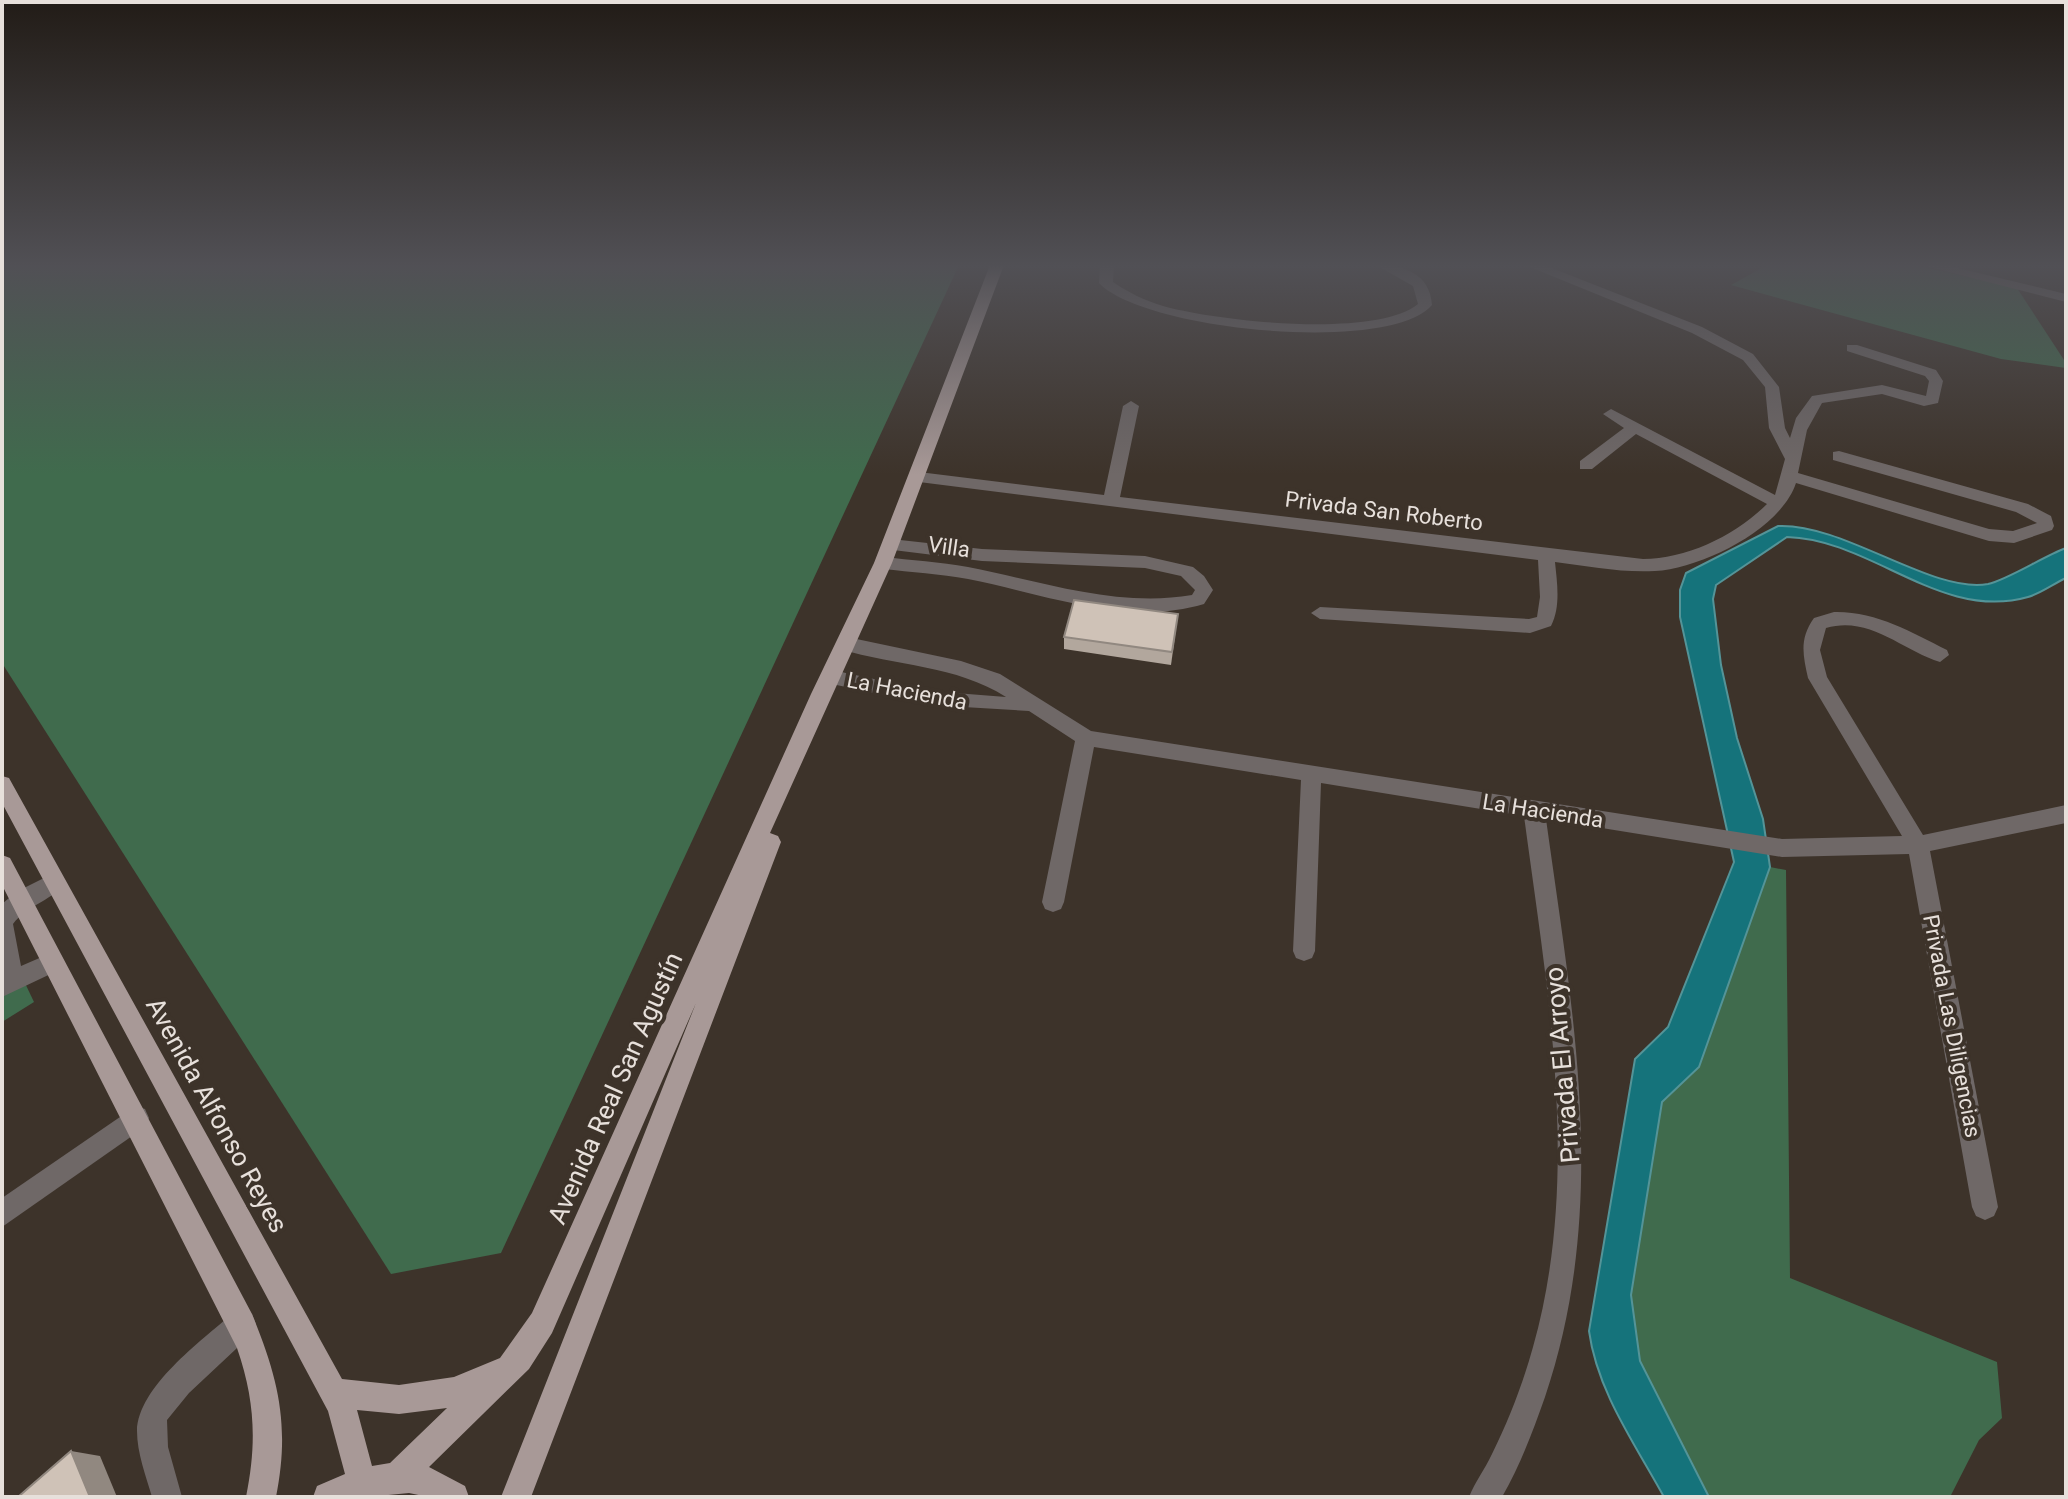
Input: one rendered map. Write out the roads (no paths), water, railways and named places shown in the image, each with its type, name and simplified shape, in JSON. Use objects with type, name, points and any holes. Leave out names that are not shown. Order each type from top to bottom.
[{"type":"main road","name":"Avenida Real San Agustín","points":[[398,1476],[519,1359],[542,1323],[891,545],[971,335]]},
{"type":"main road","name":"Avenida Real San Agustín","points":[[516,1497],[830,681]]},
{"type":"main road","name":"Avenida Alfonso Reyes","points":[[2,784],[341,1406],[362,1482]]},
{"type":"main road","points":[[2,864],[242,1324],[261,1371],[272,1432],[258,1492]]},
{"type":"main road","points":[[332,1392],[371,1398],[431,1401],[466,1389],[519,1359]]},
{"type":"main road","points":[[328,1497],[362,1482],[398,1476],[442,1485],[454,1497]]},
{"type":"street","points":[[1706,335],[1748,357],[1772,387],[1777,428],[1792,457]]},
{"type":"street","points":[[1611,414],[1779,504],[1809,408],[1817,399],[1882,389],[1924,401],[1934,397],[1936,378],[1931,373],[1852,348]]},
{"type":"street","points":[[1882,389],[1889,359]]},
{"type":"street","points":[[1111,499],[1131,406]]},
{"type":"street","points":[[1586,465],[1635,427]]},
{"type":"street","points":[[1790,476],[1989,535],[2014,537],[2046,526],[2045,520],[2022,508],[1839,456]]},
{"type":"street","name":"Privada San Roberto","points":[[919,477],[1639,565],[1675,562],[1748,527],[1779,504]]},
{"type":"street","name":"Villa","points":[[883,563],[935,560],[1013,556],[1164,565],[1186,571],[1199,580],[1204,590],[1198,600],[1179,606],[1089,598],[1007,582],[935,560],[891,545]]},
{"type":"street","points":[[1320,613],[1530,626],[1545,621],[1549,597],[1546,554]]},
{"type":"street","points":[[1007,582],[1013,556]]},
{"type":"street","points":[[1918,845],[1831,703],[1813,664],[1811,641],[1820,623],[1842,618],[1867,623],[1940,655]]},
{"type":"street","name":"La Hacienda","points":[[847,644],[961,668],[993,679],[1086,738],[1311,776],[1782,848],[1918,845],[2066,814]]},
{"type":"street","name":"La Hacienda","points":[[830,681],[983,706],[1030,704]]},
{"type":"street","points":[[1053,902],[1086,738]]},
{"type":"street","points":[[1304,951],[1311,776]]},
{"type":"street","name":"Privada El Arroyo","points":[[1484,1497],[1496,1481],[1534,1392],[1555,1316],[1566,1251],[1573,1153],[1569,1091],[1534,810]]},
{"type":"street","name":"Privada Las Diligencias","points":[[1918,845],[1985,1207]]},
{"type":"street","points":[[51,963],[8,985],[2,924],[7,912],[20,901],[54,882]]},
{"type":"street","points":[[2,1214],[136,1118]]},
{"type":"street","points":[[167,1497],[154,1443],[153,1418],[170,1393],[242,1324]]},
{"type":"water","points":[[1778,526],[1831,535],[1941,579],[1966,584],[1996,582],[2066,548],[2066,578],[2028,597],[1996,602],[1965,598],[1936,590],[1848,551],[1818,541],[1787,537],[1716,585],[1713,599],[1721,665],[1737,738],[1763,819],[1770,867],[1699,1067],[1662,1102],[1631,1295],[1640,1361],[1709,1497],[1664,1497],[1609,1396],[1593,1353],[1589,1331],[1635,1059],[1668,1027],[1734,862],[1680,617],[1680,590],[1686,573]]}]
